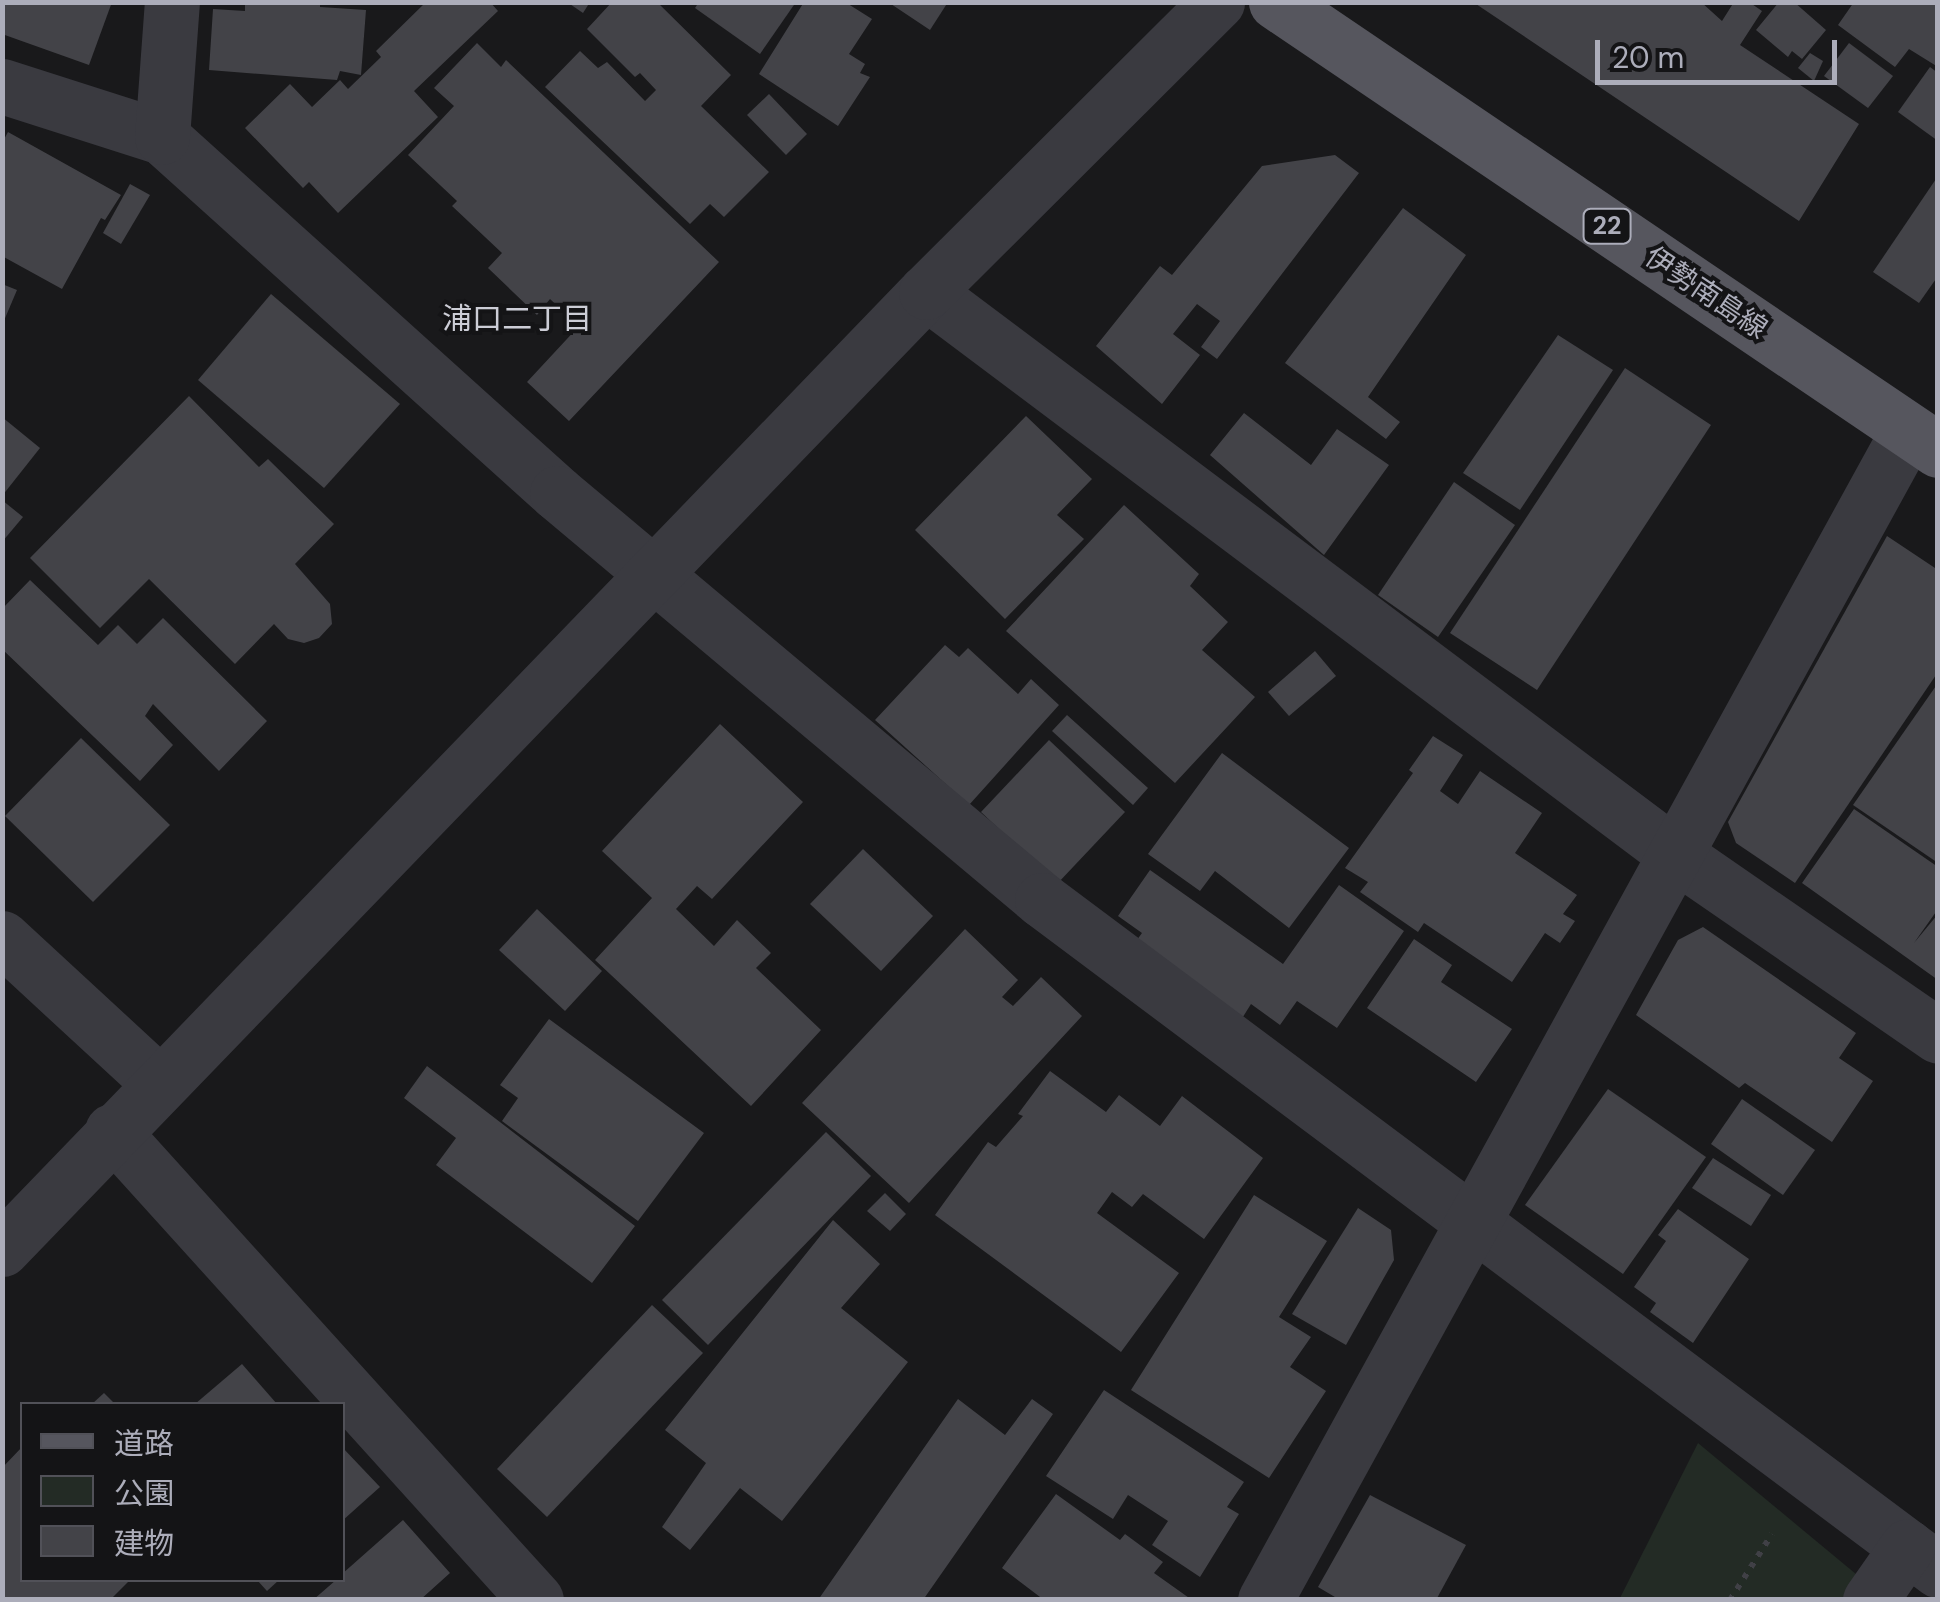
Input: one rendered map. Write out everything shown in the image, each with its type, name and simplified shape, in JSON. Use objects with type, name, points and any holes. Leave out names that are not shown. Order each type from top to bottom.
[{"type":"main road","name":"伊勢南島線","points":[[1276,2],[1923,440]]},
{"type":"street","points":[[162,138],[172,2]]},
{"type":"street","points":[[2,1249],[926,292],[1217,2]]},
{"type":"street","points":[[2,86],[162,138],[655,576],[1042,900],[1922,1558],[1870,1600]]},
{"type":"street","points":[[926,292],[1676,856],[1938,1036]]},
{"type":"street","points":[[1265,1600],[1676,856],[1923,440]]},
{"type":"street","points":[[2,938],[159,1083]]},
{"type":"street","points":[[112,1131],[536,1600]]},
{"type":"green space","points":[[1698,1443],[1868,1584],[1858,1599],[1619,1600]]},
{"type":"building","points":[[2,2],[112,2],[89,65],[2,34]]},
{"type":"building","points":[[245,2],[320,2],[320,7],[366,10],[361,75],[340,71],[337,80],[209,70],[213,9],[245,11]]},
{"type":"building","points":[[426,2],[490,2],[498,11],[414,91],[438,117],[338,213],[309,182],[303,188],[245,128],[290,84],[312,107],[340,80],[348,89],[381,57],[376,51]]},
{"type":"building","points":[[567,2],[590,2],[583,13]]},
{"type":"building","points":[[612,2],[657,2],[731,75],[701,106],[769,172],[724,217],[710,204],[690,224],[545,87],[580,51],[598,68],[607,62],[645,101],[656,90],[640,73],[635,77],[587,29]]},
{"type":"building","points":[[699,2],[796,2],[760,54],[695,8]]},
{"type":"building","points":[[804,2],[845,2],[872,19],[849,54],[865,64],[860,73],[870,77],[838,126],[759,74]]},
{"type":"building","points":[[888,2],[948,2],[930,30]]},
{"type":"building","points":[[1473,2],[1701,2],[1722,21],[1734,2],[1749,2],[1762,11],[1740,45],[1859,124],[1799,221]]},
{"type":"building","points":[[1779,2],[1794,2],[1826,30],[1802,59],[1792,51],[1788,57],[1756,30]]},
{"type":"building","points":[[1854,2],[1938,2],[1938,67],[1909,49],[1895,67],[1838,25]]},
{"type":"building","points":[[477,43],[501,67],[506,60],[719,262],[569,421],[527,382],[579,326],[550,299],[537,315],[488,268],[502,253],[452,206],[457,201],[408,155],[454,106],[434,88]]},
{"type":"building","points":[[1849,43],[1893,76],[1868,108],[1824,76]]},
{"type":"building","points":[[1810,53],[1823,61],[1814,81],[1798,68]]},
{"type":"building","points":[[1930,67],[1938,73],[1938,141],[1898,112]]},
{"type":"building","points":[[769,94],[807,134],[786,155],[747,115]]},
{"type":"building","points":[[8,132],[121,195],[105,220],[101,218],[62,289],[2,256],[2,143]]},
{"type":"building","points":[[1335,155],[1359,173],[1217,359],[1201,347],[1220,321],[1197,304],[1173,334],[1200,355],[1162,404],[1096,346],[1160,266],[1172,275],[1262,166]]},
{"type":"building","points":[[1938,176],[1938,276],[1919,303],[1873,272]]},
{"type":"building","points":[[130,184],[150,195],[121,244],[103,233]]},
{"type":"building","points":[[1403,208],[1466,255],[1368,397],[1400,422],[1386,439],[1285,363]]},
{"type":"building","points":[[2,284],[17,290],[3,323],[2,323]]},
{"type":"building","points":[[271,294],[400,404],[324,488],[198,380]]},
{"type":"building","points":[[1558,335],[1613,370],[1520,510],[1463,473]]},
{"type":"building","points":[[1625,368],[1711,425],[1537,690],[1450,633]]},
{"type":"building","points":[[189,396],[259,467],[268,459],[334,524],[295,564],[330,604],[332,624],[319,638],[304,643],[288,639],[274,624],[235,664],[149,579],[100,628],[30,558]]},
{"type":"building","points":[[1244,413],[1311,465],[1337,429],[1389,465],[1324,555],[1210,455]]},
{"type":"building","points":[[1026,416],[1092,479],[1057,515],[1084,539],[1005,619],[915,530]]},
{"type":"building","points":[[2,417],[40,448],[2,496]]},
{"type":"building","points":[[1454,482],[1515,525],[1438,637],[1378,595]]},
{"type":"building","points":[[2,500],[23,517],[2,542]]},
{"type":"building","points":[[1124,505],[1199,574],[1190,586],[1228,622],[1202,650],[1255,697],[1175,783],[1006,631]]},
{"type":"building","points":[[1887,536],[1938,570],[1938,672],[1795,883],[1736,843],[1728,822]]},
{"type":"building","points":[[30,580],[98,645],[118,625],[137,644],[163,618],[267,721],[219,771],[153,704],[145,716],[173,745],[140,781],[2,649],[2,609]]},
{"type":"building","points":[[945,645],[959,657],[968,648],[1018,694],[1031,679],[1059,705],[969,805],[875,720]]},
{"type":"building","points":[[1315,651],[1336,676],[1289,716],[1268,692]]},
{"type":"building","points":[[1938,683],[1938,863],[1853,805]]},
{"type":"building","points":[[1067,715],[1148,788],[1133,805],[1052,731]]},
{"type":"building","points":[[720,724],[803,802],[712,899],[697,886],[676,909],[714,946],[737,920],[771,953],[756,968],[821,1030],[751,1106],[595,960],[652,898],[602,851]]},
{"type":"building","points":[[1433,736],[1463,755],[1440,791],[1458,804],[1480,771],[1542,813],[1515,853],[1577,895],[1563,914],[1575,921],[1560,943],[1545,933],[1512,982],[1424,923],[1418,932],[1360,892],[1368,882],[1345,868],[1413,773],[1409,770]]},
{"type":"building","points":[[81,738],[170,825],[93,902],[5,816]]},
{"type":"building","points":[[1049,740],[1125,812],[1057,884],[981,812]]},
{"type":"building","points":[[1222,753],[1349,848],[1289,928],[1215,871],[1200,891],[1148,854]]},
{"type":"building","points":[[1854,809],[1938,867],[1938,909],[1914,943],[1938,914],[1938,980],[1802,883]]},
{"type":"building","points":[[863,849],[933,916],[881,971],[810,904]]},
{"type":"building","points":[[1150,870],[1283,964],[1339,885],[1404,931],[1337,1028],[1297,1001],[1280,1025],[1251,1004],[1241,1020],[1134,944],[1142,933],[1118,916]]},
{"type":"building","points":[[537,909],[602,971],[565,1011],[499,950]]},
{"type":"building","points":[[1703,927],[1856,1033],[1839,1058],[1873,1081],[1832,1142],[1745,1083],[1739,1088],[1636,1015],[1678,940]]},
{"type":"building","points":[[965,929],[1018,980],[1002,997],[1013,1006],[1041,977],[1082,1016],[909,1203],[802,1103]]},
{"type":"building","points":[[1414,939],[1452,965],[1441,982],[1512,1029],[1476,1082],[1367,1008]]},
{"type":"building","points":[[549,1019],[704,1133],[638,1221],[502,1121],[518,1098],[500,1085]]},
{"type":"building","points":[[427,1066],[635,1226],[592,1283],[436,1165],[456,1138],[404,1098]]},
{"type":"building","points":[[1050,1071],[1106,1112],[1119,1095],[1160,1126],[1182,1096],[1263,1158],[1204,1239],[1143,1194],[1132,1207],[1112,1192],[1097,1213],[1179,1273],[1121,1352],[935,1215],[988,1142],[996,1147],[1023,1116],[1018,1114]]},
{"type":"building","points":[[1608,1089],[1706,1157],[1623,1274],[1525,1205]]},
{"type":"building","points":[[1742,1099],[1815,1150],[1783,1195],[1711,1144]]},
{"type":"building","points":[[826,1132],[871,1176],[708,1345],[662,1300]]},
{"type":"building","points":[[1713,1158],[1771,1195],[1751,1226],[1692,1188]]},
{"type":"building","points":[[885,1193],[906,1214],[890,1231],[867,1211]]},
{"type":"building","points":[[1254,1195],[1327,1241],[1279,1317],[1311,1337],[1290,1367],[1326,1391],[1269,1478],[1131,1390]]},
{"type":"building","points":[[1358,1208],[1391,1230],[1394,1260],[1346,1345],[1292,1314]]},
{"type":"building","points":[[1678,1209],[1749,1259],[1693,1343],[1650,1312],[1656,1303],[1634,1287],[1666,1241],[1658,1235]]},
{"type":"building","points":[[833,1220],[880,1264],[841,1308],[908,1362],[782,1521],[740,1488],[690,1550],[662,1527],[706,1463],[665,1430]]},
{"type":"building","points":[[652,1305],[703,1353],[547,1517],[497,1469]]},
{"type":"building","points":[[242,1364],[275,1402],[197,1402]]},
{"type":"building","points":[[1104,1390],[1244,1482],[1227,1507],[1239,1514],[1200,1577],[1152,1545],[1168,1521],[1128,1495],[1113,1519],[1046,1476]]},
{"type":"building","points":[[104,1393],[113,1402],[94,1402]]},
{"type":"building","points":[[958,1399],[1005,1435],[1032,1399],[1053,1414],[923,1600],[818,1600]]},
{"type":"building","points":[[20,1449],[20,1582],[128,1582],[110,1600],[2,1600],[2,1468]]},
{"type":"building","points":[[345,1450],[380,1487],[345,1518]]},
{"type":"building","points":[[1056,1494],[1120,1540],[1125,1534],[1163,1562],[1154,1573],[1192,1600],[1044,1600],[1002,1568]]},
{"type":"building","points":[[1370,1495],[1466,1545],[1436,1600],[1340,1600],[1318,1587]]},
{"type":"building","points":[[403,1520],[450,1573],[420,1600],[313,1600],[334,1582],[345,1582],[345,1571]]},
{"type":"building","points":[[259,1582],[277,1582],[267,1591]]},
{"type":"district","name":"浦口二丁目","points":[[517,319]]}]
